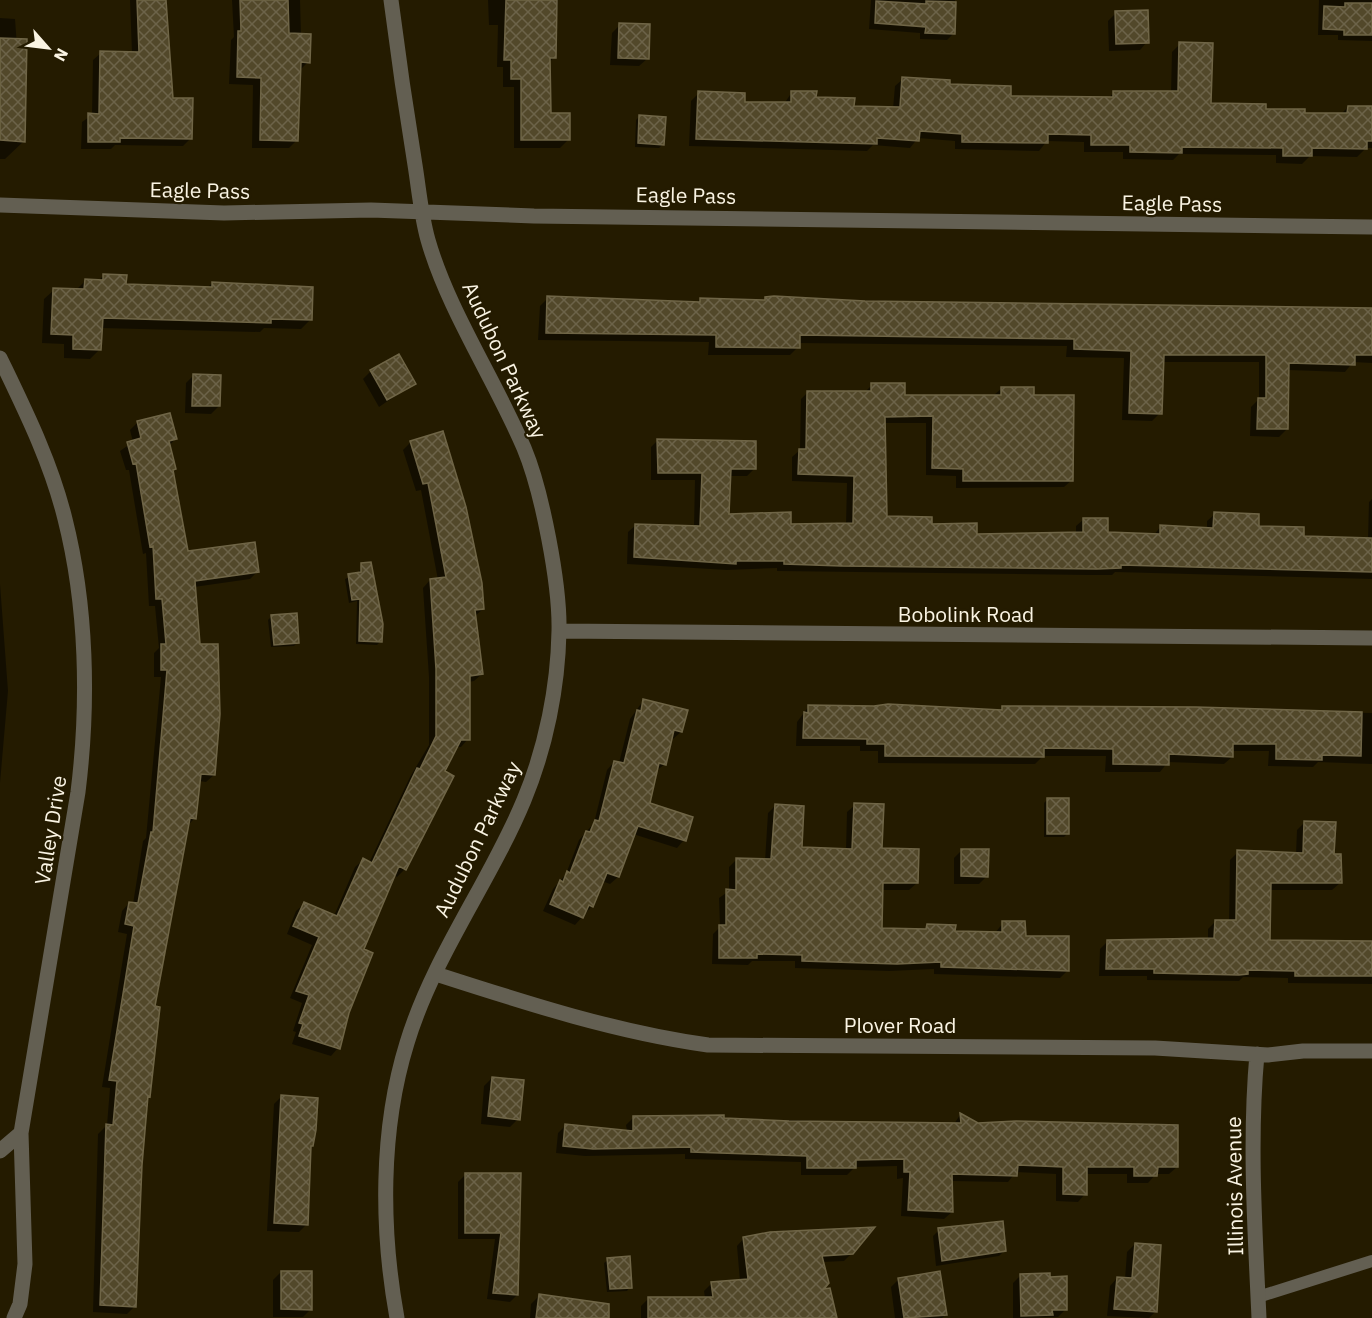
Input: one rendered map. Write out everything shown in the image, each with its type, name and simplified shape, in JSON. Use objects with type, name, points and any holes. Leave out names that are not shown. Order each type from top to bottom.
[{"type":"street","name":"Audubon Parkway","points":[[391,0],[429,241],[448,291],[525,451],[540,503],[559,597],[559,632],[551,701],[539,756],[524,801],[436,974],[407,1042],[390,1137],[386,1214],[388,1256],[397,1318]]},
{"type":"street","name":"Eagle Pass","points":[[0,205],[224,213],[371,210],[423,214],[1372,227]]},
{"type":"street","name":"Valley Drive","points":[[0,357],[39,439],[66,520],[78,595],[85,684],[83,754],[78,792],[21,1133],[25,1263],[20,1304],[14,1318]]},
{"type":"street","name":"Bobolink Road","points":[[559,632],[1372,638]]},
{"type":"street","name":"Plover Road","points":[[436,974],[568,1017],[708,1045],[1155,1048],[1257,1054],[1372,1051]]},
{"type":"street","name":"Illinois Avenue","points":[[1257,1054],[1254,1089],[1254,1197],[1258,1318]]},
{"type":"street","points":[[0,1151],[21,1133]]},
{"type":"lane","points":[[1258,1297],[1372,1261]]},
{"type":"building","points":[[137,0],[166,0],[173,98],[193,98],[192,139],[120,138],[120,142],[88,142],[88,113],[99,114],[100,51],[139,52]]},
{"type":"building","points":[[240,0],[288,0],[289,33],[311,34],[310,63],[301,62],[298,141],[260,140],[261,78],[237,77],[238,31],[241,31]]},
{"type":"building","points":[[506,0],[557,0],[556,58],[550,58],[551,113],[570,113],[570,140],[521,140],[521,79],[511,79],[511,60],[504,60]]},
{"type":"building","points":[[876,1],[926,4],[926,1],[956,2],[955,34],[925,33],[926,27],[875,23]]},
{"type":"building","points":[[1345,3],[1372,3],[1372,35],[1344,35],[1344,30],[1323,29],[1324,6],[1345,7]]},
{"type":"building","points":[[1148,10],[1149,43],[1116,44],[1115,11]]},
{"type":"building","points":[[619,23],[650,24],[649,59],[618,58]]},
{"type":"building","points":[[0,38],[27,39],[25,142],[0,140]]},
{"type":"building","points":[[1179,42],[1213,43],[1211,103],[1266,104],[1266,109],[1305,109],[1305,113],[1347,113],[1348,106],[1372,106],[1372,141],[1367,141],[1367,149],[1312,148],[1312,156],[1283,156],[1283,148],[1182,147],[1182,153],[1130,152],[1130,145],[1091,145],[1091,135],[1048,134],[1048,143],[962,142],[962,134],[920,131],[919,141],[877,138],[877,144],[696,139],[698,91],[745,93],[745,102],[791,102],[791,91],[817,91],[816,97],[855,98],[854,106],[900,107],[902,77],[950,80],[950,84],[1011,86],[1011,96],[1113,97],[1113,91],[1178,91]]},
{"type":"building","points":[[639,115],[666,117],[664,145],[638,143]]},
{"type":"building","points":[[103,274],[127,275],[126,284],[212,287],[212,282],[313,287],[312,320],[271,319],[271,323],[103,318],[101,350],[73,349],[73,335],[51,334],[53,288],[84,289],[85,279],[103,280]]},
{"type":"building","points":[[547,296],[700,302],[700,298],[765,300],[765,297],[774,296],[865,301],[1372,308],[1372,355],[1355,355],[1355,365],[1289,363],[1288,429],[1257,429],[1258,398],[1266,398],[1266,355],[1164,355],[1162,414],[1129,413],[1131,351],[1074,349],[1074,339],[800,335],[800,348],[716,347],[716,335],[546,333]]},
{"type":"building","points":[[399,354],[416,384],[387,400],[370,370]]},
{"type":"building","points":[[193,374],[221,375],[220,406],[192,406]]},
{"type":"building","points":[[871,383],[905,383],[905,395],[1001,395],[1001,387],[1034,387],[1034,395],[1074,395],[1073,481],[963,481],[963,469],[932,468],[933,416],[885,417],[887,516],[932,517],[932,524],[977,523],[977,534],[1083,532],[1083,518],[1108,518],[1108,532],[1160,534],[1160,525],[1213,528],[1214,512],[1259,514],[1259,526],[1304,527],[1304,536],[1372,538],[1372,572],[1121,565],[1121,568],[1097,569],[841,566],[784,564],[784,561],[736,561],[736,564],[634,557],[635,524],[700,526],[702,473],[658,473],[657,439],[756,441],[756,469],[731,469],[729,514],[791,512],[791,524],[853,523],[854,476],[798,474],[799,449],[806,449],[807,391],[871,391]]},
{"type":"building","points":[[170,413],[177,439],[169,441],[176,469],[173,470],[188,551],[255,542],[259,572],[195,581],[200,644],[218,644],[220,714],[215,775],[201,774],[196,819],[190,818],[155,1006],[160,1007],[150,1097],[148,1096],[142,1165],[136,1307],[100,1305],[106,1124],[113,1125],[117,1081],[109,1080],[134,926],[125,924],[129,902],[138,903],[151,832],[153,832],[167,670],[161,670],[161,644],[166,644],[162,599],[156,599],[153,546],[150,547],[136,463],[133,464],[127,442],[141,438],[137,421]]},
{"type":"building","points":[[443,431],[466,507],[482,583],[484,609],[475,610],[483,674],[470,676],[470,740],[461,740],[445,771],[454,776],[406,870],[399,866],[364,949],[373,953],[349,1013],[340,1049],[299,1036],[303,1024],[299,1023],[309,995],[296,991],[319,937],[293,926],[304,902],[337,916],[363,858],[372,863],[417,768],[420,769],[436,736],[436,669],[430,579],[446,577],[428,483],[423,484],[410,441]]},
{"type":"building","points":[[371,562],[383,624],[382,642],[359,641],[360,599],[352,600],[348,574],[361,572],[361,563]]},
{"type":"building","points":[[297,613],[299,643],[274,645],[271,615]]},
{"type":"building","points":[[643,699],[688,710],[682,732],[674,730],[666,765],[659,763],[650,803],[693,817],[686,841],[638,826],[619,877],[607,873],[593,907],[589,905],[583,918],[550,904],[560,880],[563,882],[567,871],[570,873],[586,831],[590,832],[595,820],[599,821],[614,761],[624,763],[637,710],[641,711]]},
{"type":"building","points":[[888,704],[1002,710],[1002,706],[1196,707],[1362,712],[1361,756],[1322,755],[1322,760],[1276,759],[1276,744],[1233,744],[1233,757],[1169,754],[1169,765],[1113,764],[1113,749],[1044,748],[1044,757],[885,756],[885,744],[867,744],[867,739],[803,738],[804,712],[808,713],[808,705],[874,706]]},
{"type":"building","points":[[1047,798],[1069,798],[1069,834],[1047,834]]},
{"type":"building","points":[[854,803],[884,804],[882,848],[919,849],[918,883],[883,883],[882,928],[926,929],[927,924],[956,925],[955,931],[1002,932],[1002,921],[1025,921],[1026,936],[1069,936],[1069,971],[941,967],[941,962],[897,964],[802,961],[802,955],[757,954],[757,958],[719,958],[719,925],[726,925],[726,889],[736,890],[736,858],[771,859],[775,804],[804,806],[802,847],[852,849]]},
{"type":"building","points":[[1304,821],[1336,822],[1334,854],[1341,854],[1342,883],[1271,883],[1270,940],[1372,941],[1372,976],[1295,976],[1295,971],[1248,970],[1248,974],[1239,975],[1154,973],[1154,969],[1106,969],[1107,940],[1214,938],[1215,920],[1236,920],[1237,850],[1303,853]]},
{"type":"building","points":[[961,849],[989,849],[988,877],[961,876]]},
{"type":"building","points":[[492,1077],[524,1080],[520,1120],[488,1116]]},
{"type":"building","points":[[281,1095],[318,1098],[316,1130],[313,1146],[311,1146],[308,1225],[274,1223]]},
{"type":"building","points":[[960,1113],[978,1123],[1016,1121],[1178,1125],[1178,1167],[1158,1167],[1157,1176],[1134,1176],[1134,1167],[1087,1167],[1087,1195],[1063,1194],[1063,1167],[1018,1165],[1017,1176],[952,1174],[953,1212],[908,1210],[910,1172],[904,1172],[904,1159],[856,1160],[856,1168],[807,1168],[807,1156],[691,1152],[691,1147],[593,1149],[563,1146],[565,1124],[633,1131],[633,1116],[724,1115],[724,1118],[789,1121],[961,1123]]},
{"type":"building","points":[[465,1173],[521,1173],[518,1295],[493,1293],[501,1233],[465,1233]]},
{"type":"building","points":[[1003,1221],[1006,1251],[942,1261],[938,1228]]},
{"type":"building","points":[[875,1227],[853,1254],[822,1256],[829,1283],[824,1289],[830,1288],[837,1318],[648,1318],[648,1297],[713,1297],[711,1282],[748,1279],[743,1237],[770,1232]]},
{"type":"building","points":[[1135,1243],[1161,1245],[1157,1312],[1114,1309],[1117,1277],[1132,1278]]},
{"type":"building","points":[[630,1256],[632,1288],[610,1289],[607,1258]]},
{"type":"building","points":[[281,1271],[312,1271],[312,1310],[281,1309]]},
{"type":"building","points":[[940,1271],[947,1315],[904,1318],[898,1278]]},
{"type":"building","points":[[1050,1273],[1050,1277],[1067,1276],[1067,1310],[1052,1310],[1053,1315],[1021,1316],[1020,1274]]},
{"type":"building","points":[[539,1294],[609,1304],[609,1318],[536,1318]]}]
